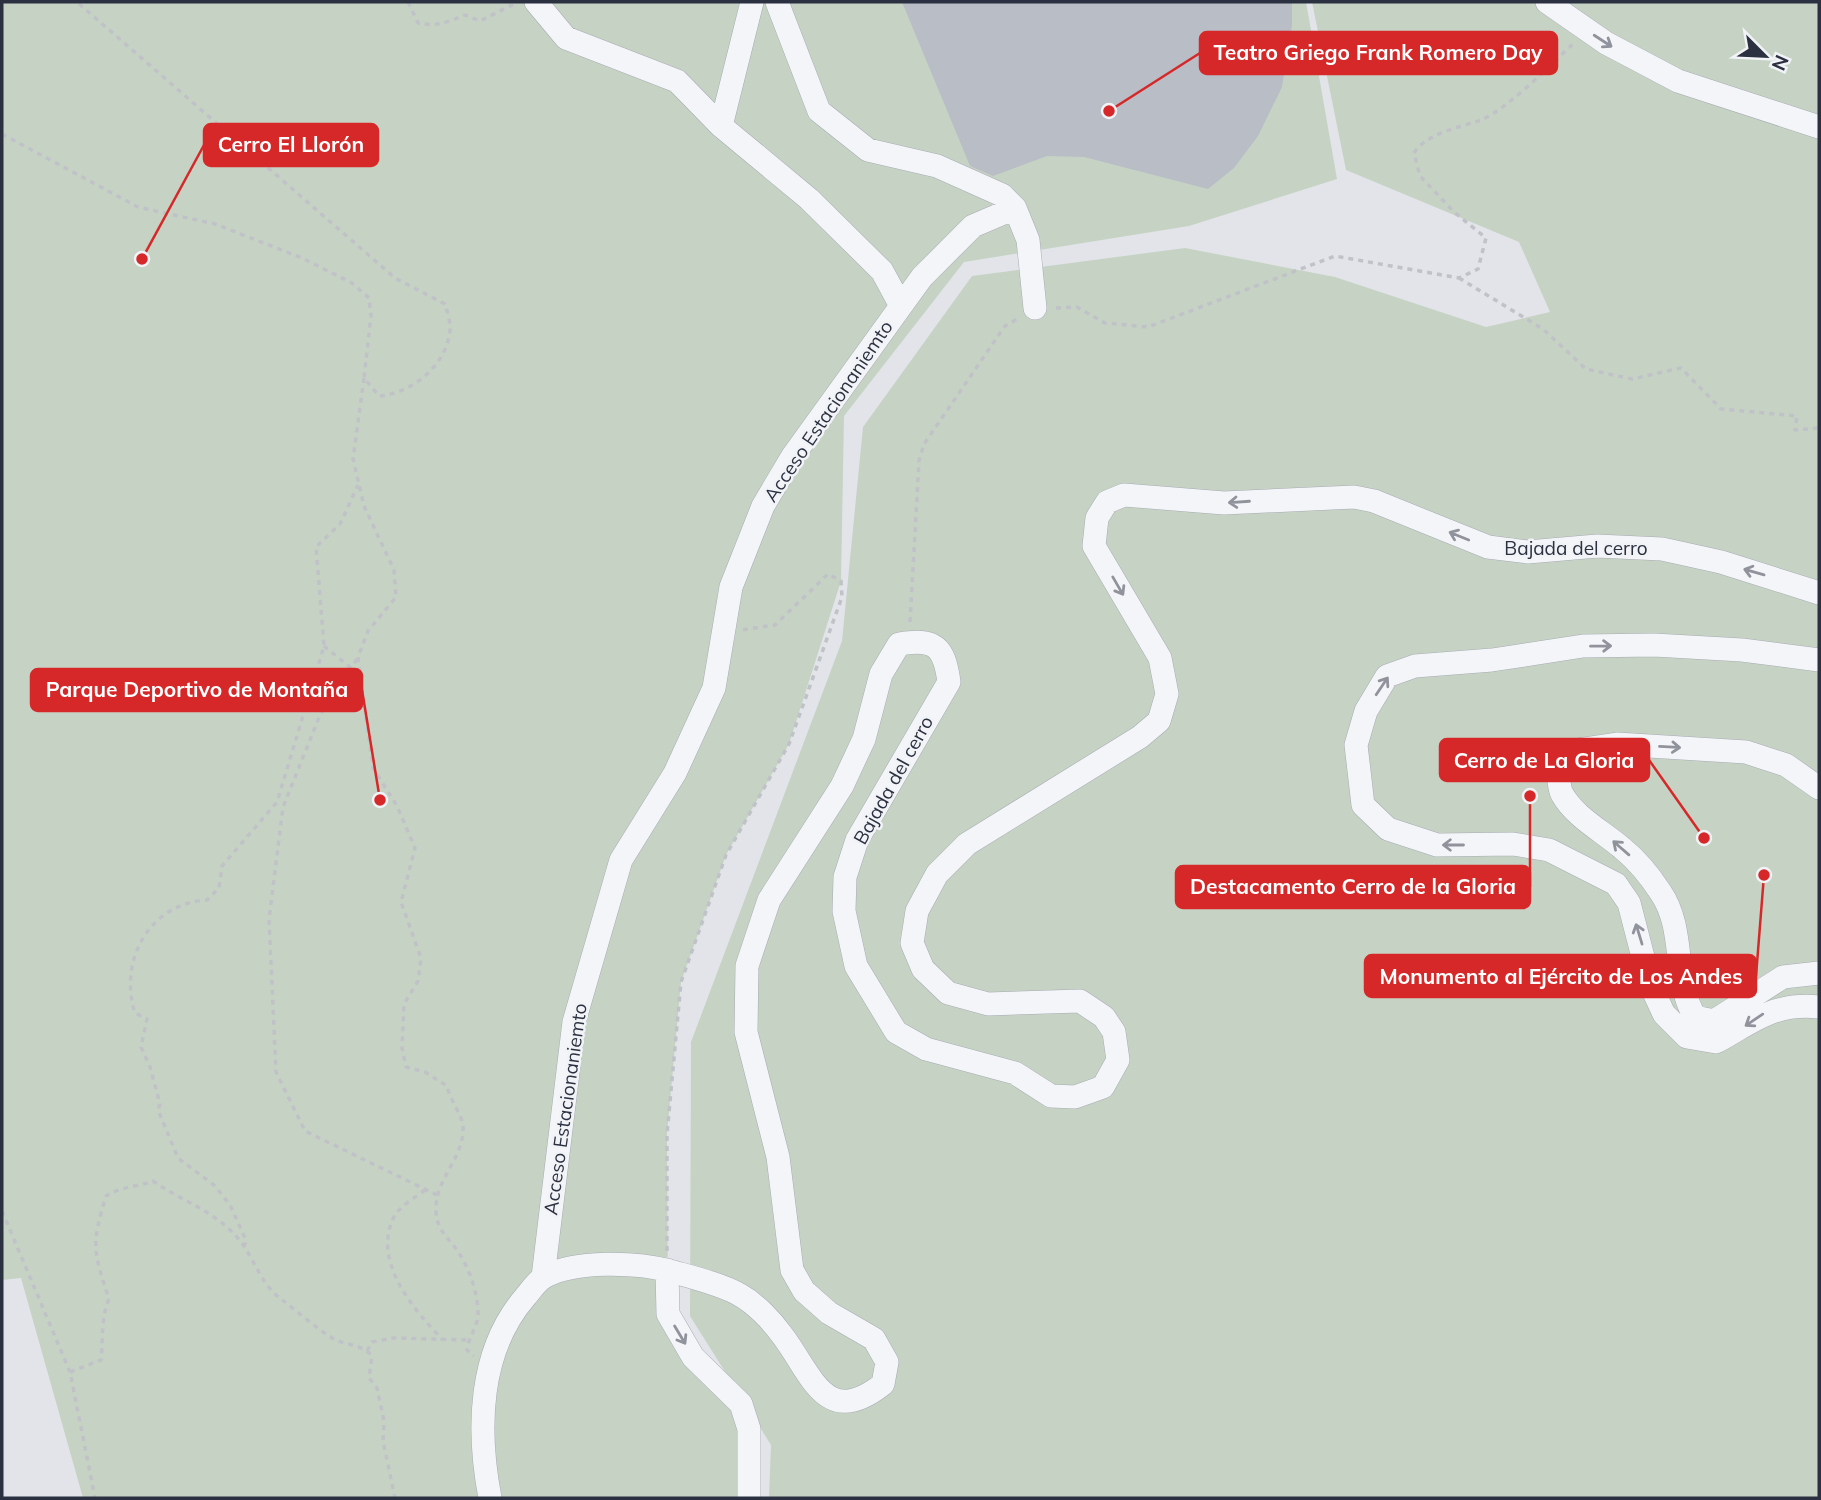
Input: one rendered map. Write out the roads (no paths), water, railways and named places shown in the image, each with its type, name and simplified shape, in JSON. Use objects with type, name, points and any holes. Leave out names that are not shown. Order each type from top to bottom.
[{"type":"street","name":"Acceso Estacionaniemto","points":[[536,2],[566,38],[677,81],[721,126],[809,199],[882,271],[901,306]]},
{"type":"street","points":[[721,126],[752,2]]},
{"type":"street","points":[[777,2],[819,111],[868,150],[937,166],[1002,195],[1015,208],[1028,240],[1035,308]]},
{"type":"street","points":[[1547,2],[1605,43],[1678,81],[1819,127]]},
{"type":"street","name":"Acceso Estacionaniemto","points":[[543,1277],[574,1022],[621,860],[675,773],[714,688],[731,587],[763,506],[792,457],[922,277],[974,226],[1015,208]]},
{"type":"street","name":"Bajada del cerro","points":[[667,1270],[740,1295],[782,1335],[817,1389],[828,1395],[840,1401],[866,1398],[883,1384],[887,1362],[874,1339],[830,1313],[804,1291],[792,1270],[778,1157],[746,1032],[747,966],[769,900],[842,786],[859,751],[881,674],[898,644],[909,642],[934,645],[946,659],[949,682],[857,840],[845,877],[844,911],[856,966],[896,1032],[926,1049],[1015,1073],[1051,1096],[1074,1097],[1103,1087],[1118,1060],[1114,1032],[1104,1017],[1080,1002],[988,1004],[948,993],[923,969],[912,943],[917,911],[937,874],[967,844],[1140,737],[1159,720],[1167,694],[1160,658],[1094,546],[1097,518],[1107,502],[1124,495],[1224,503],[1354,497],[1374,502],[1488,547],[1528,552],[1597,546],[1662,549],[1721,562],[1819,593]]},
{"type":"street","points":[[1819,660],[1742,650],[1583,646],[1492,660],[1415,666],[1387,676],[1366,711],[1356,745],[1363,805],[1388,829],[1437,845],[1513,844],[1549,850],[1616,884],[1629,903],[1650,984],[1664,1014],[1716,1042],[1765,1012],[1805,1006],[1819,1007]]},
{"type":"street","points":[[1691,1027],[1676,933],[1664,896],[1646,871],[1625,850],[1574,809],[1561,791],[1558,767],[1577,750],[1617,744],[1746,752],[1786,765],[1819,788]]},
{"type":"street","points":[[1691,1027],[1714,1021],[1783,977],[1819,974]]},
{"type":"street","points":[[490,1498],[482,1427],[489,1363],[514,1311],[543,1277],[590,1264],[667,1270],[668,1314],[693,1357],[741,1404],[749,1429],[749,1498]]},
{"type":"place","name":"Teatro Griego Frank Romero Day","points":[[1109,111]]},
{"type":"place","name":"Cerro El Llorón","points":[[142,259]]},
{"type":"place","name":"Destacamento Cerro de la Gloria","points":[[1530,796]]},
{"type":"place","name":"Parque Deportivo de Montaña","points":[[380,800]]},
{"type":"place","name":"Cerro de La Gloria","points":[[1704,838]]},
{"type":"place","name":"Monumento al Ejército de Los Andes","points":[[1764,875]]}]
